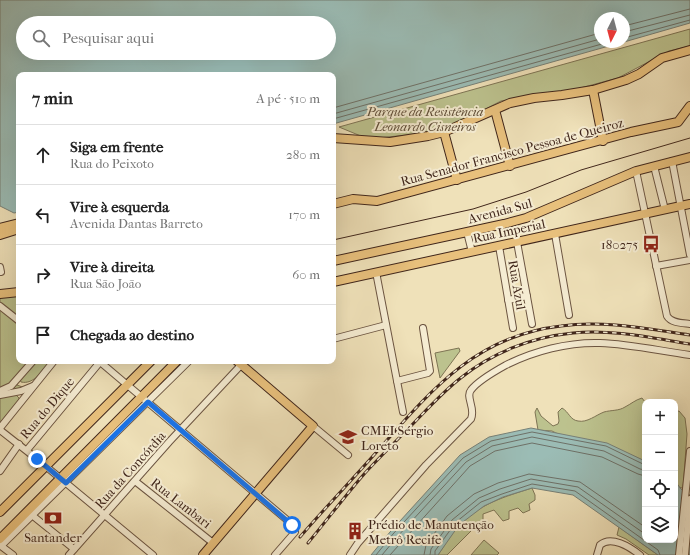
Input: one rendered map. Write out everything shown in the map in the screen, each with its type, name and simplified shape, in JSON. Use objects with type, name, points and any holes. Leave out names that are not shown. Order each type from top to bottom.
[{"type":"main road","points":[[336,138],[390,142],[413,139],[444,132],[510,103],[534,98],[593,90],[626,80],[639,74],[662,58],[688,52]]},
{"type":"main road","points":[[593,90],[603,141]]},
{"type":"main road","name":"Rua Senador Francisco Pessoa de Queiroz","points":[[336,203],[354,199],[377,201],[603,141],[631,132],[678,122],[690,106]]},
{"type":"main road","points":[[495,110],[510,166]]},
{"type":"main road","points":[[444,132],[457,180]]},
{"type":"main road","name":"Avenida Sul","points":[[336,260],[526,218],[636,171],[690,157]]},
{"type":"main road","name":"Rua Imperial","points":[[336,281],[690,204]]},
{"type":"main road","points":[[0,228],[16,224]]},
{"type":"main road","points":[[0,235],[16,230]]},
{"type":"main road","points":[[0,294],[16,292]]},
{"type":"main road","points":[[0,512],[148,364]]},
{"type":"main road","points":[[1,542],[144,399],[174,364]]},
{"type":"main road","points":[[203,555],[313,426],[250,372],[244,364]]},
{"type":"street","points":[[672,161],[690,255]]},
{"type":"street","points":[[654,166],[665,210]]},
{"type":"street","points":[[636,171],[669,319],[690,324]]},
{"type":"street","points":[[467,232],[472,252]]},
{"type":"street","points":[[555,234],[569,315]]},
{"type":"street","points":[[517,242],[532,324]]},
{"type":"street","name":"Rua Azul","points":[[499,246],[513,328]]},
{"type":"street","points":[[656,266],[690,260]]},
{"type":"street","points":[[376,272],[403,412]]},
{"type":"street","points":[[508,300],[527,296]]},
{"type":"street","points":[[0,306],[16,319]]},
{"type":"street","points":[[336,336],[386,325]]},
{"type":"street","points":[[397,381],[428,373],[430,371],[423,328]]},
{"type":"street","points":[[350,555],[358,543],[426,465],[470,419],[473,412],[469,396],[471,389],[505,366],[541,351],[589,343],[616,344],[690,355]]},
{"type":"street","points":[[0,391],[12,386],[30,364]]},
{"type":"street","points":[[51,364],[32,386],[0,429],[153,555]]},
{"type":"street","name":"Rua do Dique","points":[[27,450],[98,364]]},
{"type":"street","points":[[102,364],[292,525],[294,532],[275,555]]},
{"type":"street","points":[[144,399],[185,364]]},
{"type":"street","name":"Rua da Concórdia","points":[[69,555],[241,364]]},
{"type":"street","points":[[18,379],[20,386],[26,388],[32,386]]},
{"type":"street","points":[[0,396],[21,391],[32,386]]},
{"type":"street","points":[[313,426],[348,455]]},
{"type":"street","points":[[0,471],[19,444]]},
{"type":"street","points":[[679,555],[690,451]]},
{"type":"street","points":[[13,555],[1,542],[33,516],[63,481]]},
{"type":"street","name":"Rua Lambari","points":[[135,481],[213,543]]},
{"type":"street","points":[[684,555],[690,499]]},
{"type":"street","points":[[33,516],[74,549]]},
{"type":"street","points":[[597,554],[602,543],[613,541],[635,551],[640,555]]},
{"type":"green space","name":"Parque da Resistência Leonardo Cisneiros","points":[[690,29],[690,46],[669,51],[618,78],[569,91],[501,101],[460,122],[427,133],[368,139],[339,127],[622,48],[630,48],[630,46]]},
{"type":"green space","points":[[16,295],[16,317],[0,304],[0,296]]},
{"type":"green space","points":[[0,307],[16,321],[16,364],[28,364],[16,379],[17,385],[25,388],[0,394]]},
{"type":"green space","points":[[459,348],[460,351],[440,378],[435,353]]},
{"type":"green space","points":[[32,364],[48,364],[34,379],[21,382],[20,379]]},
{"type":"green space","points":[[16,395],[19,400],[0,423],[0,397]]},
{"type":"green space","points":[[643,399],[642,464],[566,438],[552,431],[538,430],[535,412],[537,408],[541,416],[553,426],[558,424],[558,412],[562,408],[573,419],[581,421],[588,420],[604,412],[618,410],[635,401]]},
{"type":"green space","points":[[678,411],[685,418],[687,434],[683,488],[678,487]]},
{"type":"green space","points":[[532,488],[535,495],[535,500],[529,504],[530,510],[523,513],[518,508],[509,511],[509,519],[503,521],[494,510],[483,514],[483,522],[476,526],[447,555],[438,555],[451,535],[468,517],[485,506]]},
{"type":"green space","points":[[619,527],[658,555],[649,555],[626,539],[617,535]]},
{"type":"green space","points":[[484,540],[499,553],[497,555],[471,555]]},
{"type":"water","points":[[0,0],[690,0],[690,23],[630,40],[630,12],[594,12],[594,48],[602,48],[336,123],[336,72],[16,72],[16,213],[0,206]]},
{"type":"water","points":[[531,428],[607,443],[642,460],[642,543],[678,543],[678,485],[690,495],[690,555],[658,555],[573,495],[532,488],[503,497],[484,506],[459,525],[438,555],[371,555],[460,455],[489,437]]},
{"type":"tram line","points":[[336,239],[473,209],[526,192],[581,170],[690,138]]},
{"type":"railway","points":[[300,537],[433,390],[477,355],[502,342],[530,332],[577,324],[626,326],[690,335]]},
{"type":"railway","points":[[308,543],[365,473],[440,396],[474,368],[500,353],[543,338],[588,332],[617,333],[690,344]]},
{"type":"place","name":"180275","points":[[651,244]]},
{"type":"place","name":"CMEI Sérgio Loreto","points":[[348,437]]},
{"type":"place","name":"Santander","points":[[53,518]]},
{"type":"place","name":"Prédio de Manutenção Metrô Recife","points":[[355,531]]},
{"type":"route","points":[[37,459],[66,483],[148,402],[292,525]]}]
